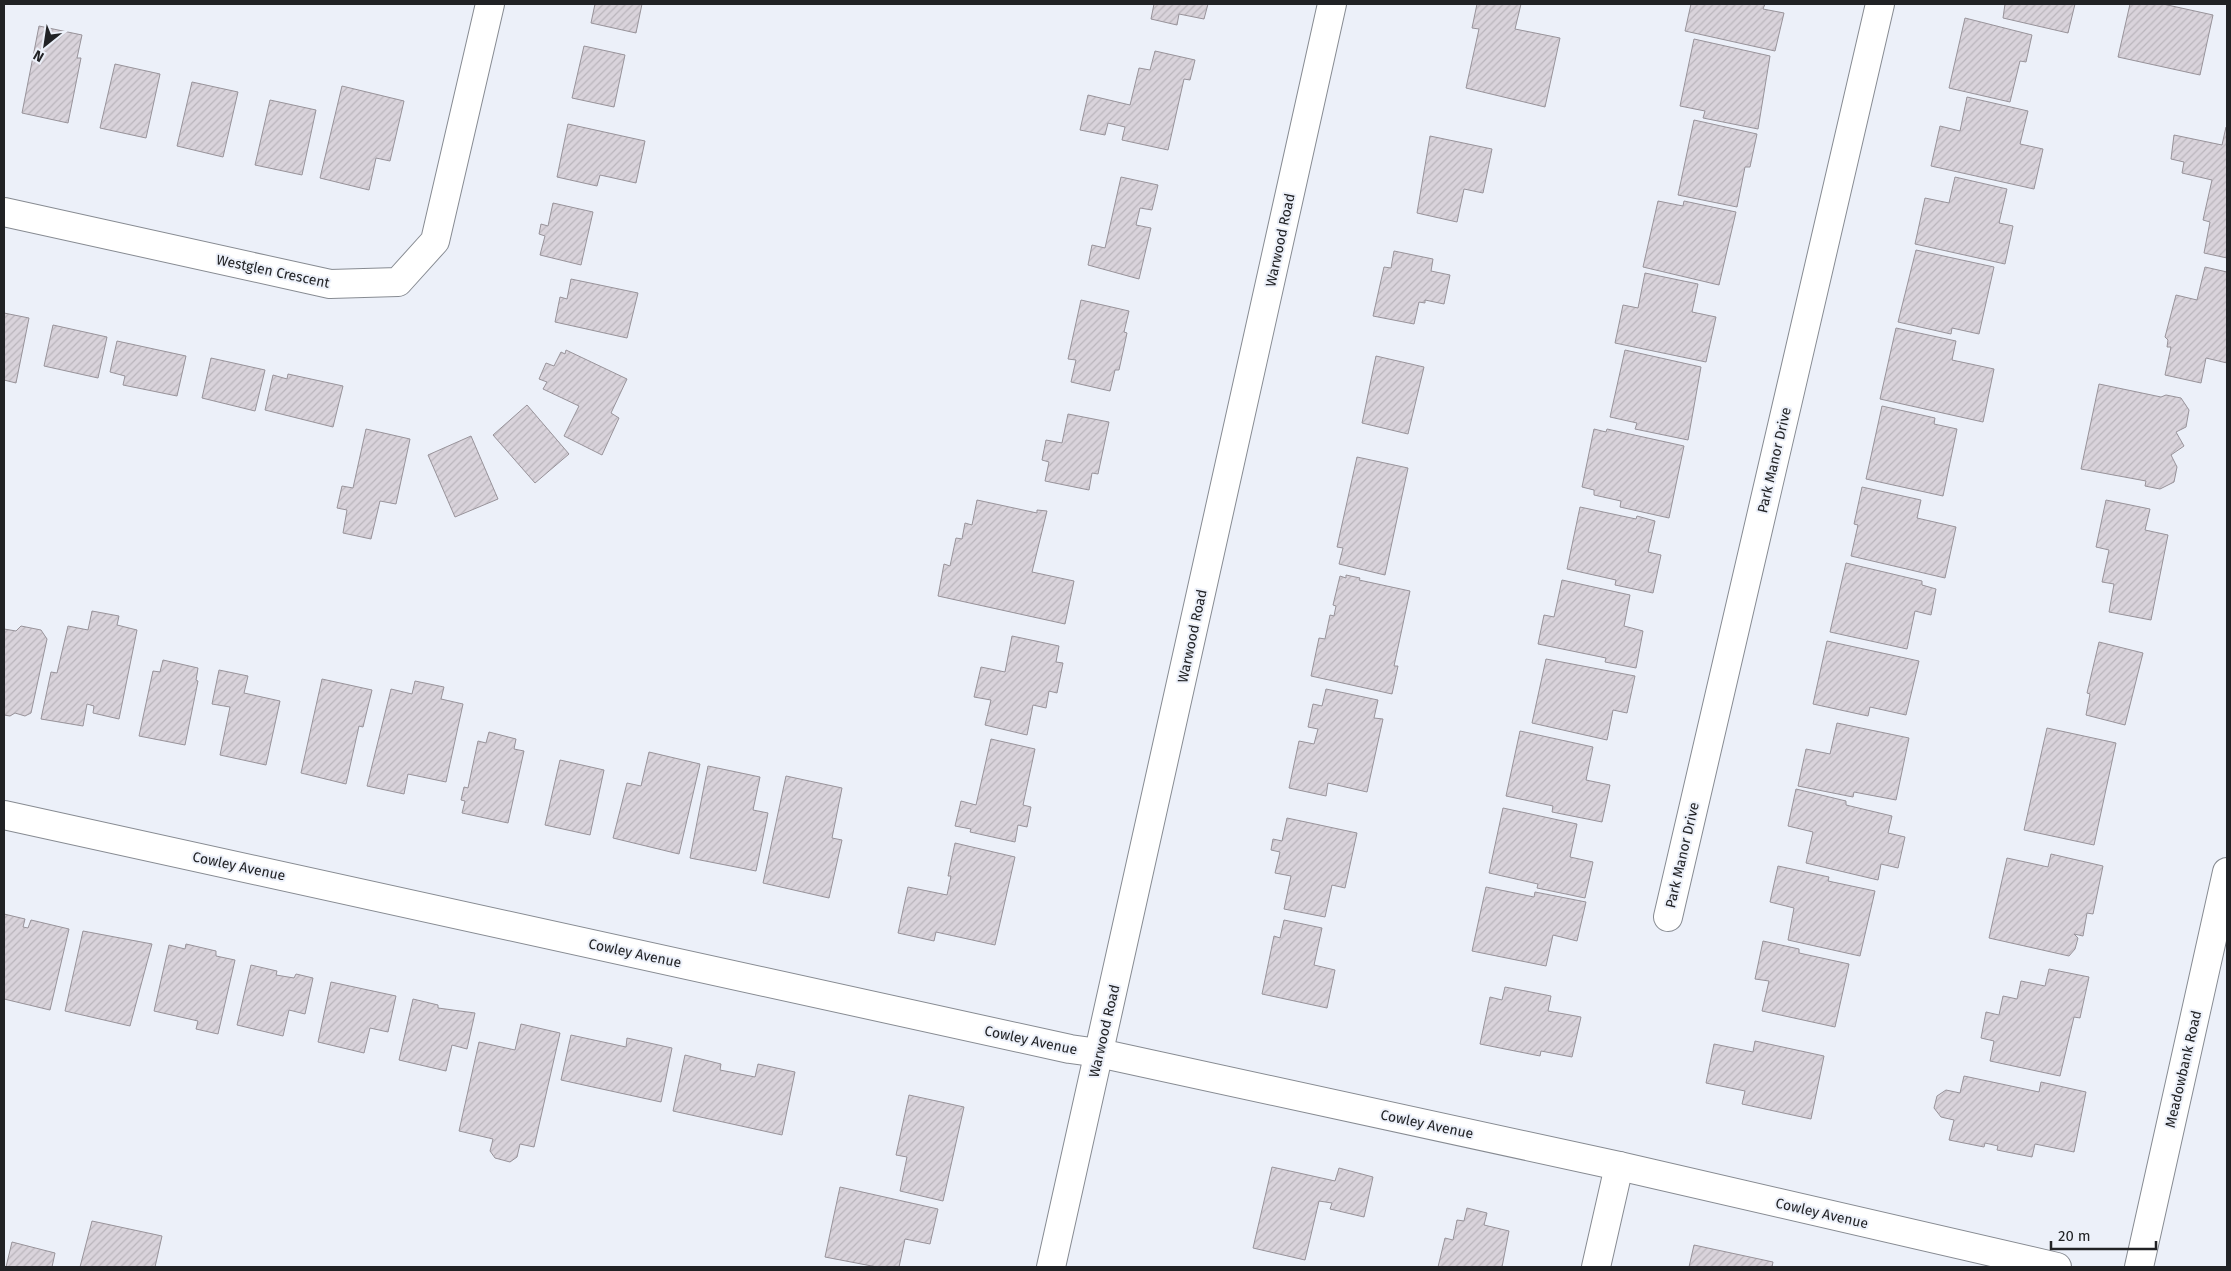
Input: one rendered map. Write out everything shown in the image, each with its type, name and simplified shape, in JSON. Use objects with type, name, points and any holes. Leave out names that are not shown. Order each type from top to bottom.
[{"type":"street","name":"Westglen Crescent","points":[[4,212],[330,284],[398,282],[435,241],[490,4]]},
{"type":"street","name":"Warwood Road","points":[[1051,1267],[1332,4]]},
{"type":"street","name":"Park Manor Drive","points":[[1668,917],[1880,4]]},
{"type":"street","name":"Cowley Avenue","points":[[4,815],[1070,1049],[1099,1053],[1619,1166],[2057,1267]]},
{"type":"street","name":"Meadowbank Road","points":[[2139,1267],[2227,872]]},
{"type":"street","points":[[1596,1267],[1619,1166]]},
{"type":"building","points":[[595,4],[642,4],[636,33],[591,23]]},
{"type":"building","points":[[1154,4],[1208,4],[1204,19],[1179,14],[1177,25],[1151,19]]},
{"type":"building","points":[[1477,4],[1521,4],[1515,29],[1560,38],[1545,107],[1466,88],[1479,29],[1472,28]]},
{"type":"building","points":[[1691,4],[1765,4],[1763,9],[1784,13],[1775,51],[1685,31]]},
{"type":"building","points":[[2005,4],[2075,4],[2068,33],[2003,18]]},
{"type":"building","points":[[2130,4],[2163,4],[2213,15],[2200,75],[2118,57]]},
{"type":"building","points":[[1965,18],[2032,35],[2026,62],[2020,61],[2010,102],[1949,88]]},
{"type":"building","points":[[39,26],[82,35],[77,58],[81,58],[68,123],[22,113]]},
{"type":"building","points":[[1694,39],[1770,56],[1758,129],[1703,118],[1705,111],[1680,106]]},
{"type":"building","points":[[584,46],[625,55],[614,107],[572,98]]},
{"type":"building","points":[[1155,51],[1195,60],[1190,80],[1184,79],[1168,150],[1122,140],[1125,127],[1108,123],[1105,135],[1080,130],[1088,95],[1130,105],[1139,68],[1150,70]]},
{"type":"building","points":[[115,64],[160,74],[146,138],[100,128]]},
{"type":"building","points":[[192,82],[238,92],[223,157],[177,146]]},
{"type":"building","points":[[342,86],[404,101],[390,161],[376,158],[369,190],[320,178]]},
{"type":"building","points":[[1967,97],[2028,111],[2020,144],[2043,149],[2034,189],[1931,166],[1940,126],[1960,131]]},
{"type":"building","points":[[270,100],[316,110],[302,175],[255,165]]},
{"type":"building","points":[[1694,120],[1757,134],[1750,167],[1745,167],[1737,207],[1678,195]]},
{"type":"building","points":[[568,124],[645,141],[636,183],[600,175],[597,186],[557,177]]},
{"type":"building","points":[[2226,127],[2227,258],[2204,253],[2210,222],[2203,220],[2212,180],[2182,173],[2184,162],[2171,159],[2174,135],[2222,145]]},
{"type":"building","points":[[1430,136],[1492,149],[1483,193],[1464,189],[1457,222],[1417,213]]},
{"type":"building","points":[[1121,177],[1158,185],[1152,210],[1140,208],[1136,225],[1151,228],[1139,279],[1088,265],[1092,245],[1105,248]]},
{"type":"building","points":[[1955,177],[2007,189],[1999,223],[2013,226],[2005,264],[1915,244],[1925,198],[1949,203]]},
{"type":"building","points":[[1658,201],[1683,206],[1684,201],[1736,212],[1719,285],[1643,267]]},
{"type":"building","points":[[553,203],[593,212],[581,265],[540,255],[545,236],[539,234],[541,224],[548,226]]},
{"type":"building","points":[[1916,250],[1994,267],[1979,334],[1952,328],[1951,334],[1898,322]]},
{"type":"building","points":[[1394,251],[1433,259],[1431,271],[1450,275],[1444,304],[1425,300],[1425,303],[1419,302],[1414,324],[1373,316],[1384,267],[1391,268]]},
{"type":"building","points":[[2205,267],[2227,272],[2227,363],[2206,358],[2201,383],[2165,375],[2171,347],[2167,347],[2168,340],[2165,337],[2176,295],[2197,300]]},
{"type":"building","points":[[1645,273],[1698,284],[1692,312],[1716,317],[1706,362],[1615,343],[1623,305],[1638,308]]},
{"type":"building","points":[[571,279],[638,293],[627,338],[555,322],[560,297],[567,299]]},
{"type":"building","points":[[1081,300],[1129,311],[1124,332],[1127,333],[1119,370],[1115,370],[1110,391],[1071,382],[1076,360],[1068,359]]},
{"type":"building","points":[[4,313],[29,318],[16,383],[4,380]]},
{"type":"building","points":[[53,325],[107,337],[98,378],[44,366]]},
{"type":"building","points":[[1896,328],[1956,341],[1952,360],[1994,369],[1983,422],[1880,399]]},
{"type":"building","points":[[117,341],[186,356],[177,396],[123,385],[125,376],[110,372]]},
{"type":"building","points":[[566,350],[627,379],[611,413],[619,418],[602,455],[564,436],[579,406],[543,389],[547,382],[539,379],[546,363],[554,366],[561,352],[565,354]]},
{"type":"building","points":[[1625,350],[1701,367],[1688,440],[1635,429],[1637,423],[1610,417]]},
{"type":"building","points":[[1376,356],[1424,367],[1408,434],[1362,423]]},
{"type":"building","points":[[211,358],[265,370],[255,411],[202,398]]},
{"type":"building","points":[[288,374],[343,386],[333,427],[265,410],[273,375],[287,379]]},
{"type":"building","points":[[2099,384],[2161,397],[2166,395],[2181,398],[2189,410],[2186,427],[2176,432],[2184,446],[2171,455],[2177,467],[2174,482],[2160,489],[2145,486],[2146,481],[2081,469]]},
{"type":"building","points":[[527,405],[569,454],[535,483],[493,435]]},
{"type":"building","points":[[1882,406],[1935,418],[1934,424],[1957,429],[1943,496],[1866,479]]},
{"type":"building","points":[[1068,414],[1109,422],[1098,474],[1092,473],[1089,490],[1045,481],[1049,462],[1042,460],[1046,440],[1062,443]]},
{"type":"building","points":[[366,429],[410,439],[396,504],[380,501],[371,539],[343,533],[347,510],[337,508],[342,486],[353,488]]},
{"type":"building","points":[[1594,429],[1606,432],[1607,429],[1684,446],[1669,518],[1620,507],[1621,501],[1594,495],[1594,490],[1582,487]]},
{"type":"building","points":[[471,436],[498,499],[455,517],[428,455]]},
{"type":"building","points":[[1357,457],[1408,468],[1385,575],[1339,564],[1343,548],[1337,547]]},
{"type":"building","points":[[1862,487],[1921,500],[1917,518],[1956,527],[1945,578],[1851,556],[1858,525],[1854,524]]},
{"type":"building","points":[[977,500],[1037,513],[1037,510],[1047,511],[1032,572],[1074,581],[1065,624],[938,596],[944,564],[950,566],[956,538],[962,539],[965,523],[972,525]]},
{"type":"building","points":[[2106,500],[2150,509],[2145,530],[2168,535],[2151,620],[2109,612],[2114,584],[2102,582],[2109,550],[2096,547]]},
{"type":"building","points":[[1580,507],[1636,519],[1637,516],[1655,521],[1648,552],[1661,555],[1653,593],[1615,585],[1616,580],[1567,569]]},
{"type":"building","points":[[1846,563],[1922,581],[1922,585],[1936,589],[1931,615],[1915,611],[1907,649],[1830,632]]},
{"type":"building","points":[[1346,575],[1360,578],[1359,580],[1410,591],[1394,666],[1398,666],[1392,694],[1311,676],[1319,638],[1325,639],[1330,615],[1334,616],[1336,606],[1333,605],[1340,576],[1346,578]]},
{"type":"building","points":[[1562,580],[1630,595],[1624,626],[1643,631],[1636,668],[1605,662],[1606,658],[1538,644],[1544,615],[1554,617]]},
{"type":"building","points":[[92,611],[119,616],[117,625],[137,630],[119,719],[93,713],[94,706],[87,704],[83,726],[41,719],[51,672],[57,673],[68,626],[88,630]]},
{"type":"building","points":[[21,626],[41,630],[47,639],[31,713],[25,716],[15,713],[10,716],[4,715],[4,629],[16,631]]},
{"type":"building","points":[[1012,636],[1059,646],[1056,662],[1063,663],[1057,693],[1049,691],[1046,708],[1033,705],[1027,735],[985,725],[991,700],[974,697],[981,667],[1005,672]]},
{"type":"building","points":[[1827,641],[1919,661],[1906,715],[1870,707],[1868,716],[1813,704]]},
{"type":"building","points":[[2099,642],[2143,653],[2125,725],[2086,715],[2090,694],[2087,693]]},
{"type":"building","points":[[1546,659],[1635,676],[1627,713],[1613,710],[1607,740],[1532,723]]},
{"type":"building","points":[[163,660],[198,668],[196,680],[198,681],[185,745],[139,736],[153,671],[160,672]]},
{"type":"building","points":[[219,670],[248,676],[244,693],[280,701],[266,765],[220,755],[230,707],[212,704]]},
{"type":"building","points":[[322,679],[372,690],[363,727],[359,726],[346,784],[301,773]]},
{"type":"building","points":[[415,681],[444,687],[441,699],[463,704],[446,782],[408,774],[404,794],[367,786],[391,689],[412,694]]},
{"type":"building","points":[[1326,689],[1378,700],[1374,718],[1383,719],[1367,792],[1328,783],[1326,796],[1289,788],[1299,741],[1314,744],[1318,729],[1308,727],[1313,704],[1322,706]]},
{"type":"building","points":[[1837,723],[1909,738],[1896,800],[1854,792],[1853,797],[1798,786],[1806,749],[1830,754]]},
{"type":"building","points":[[2047,728],[2116,743],[2094,845],[2024,830]]},
{"type":"building","points":[[1520,731],[1593,747],[1586,780],[1610,785],[1602,822],[1552,812],[1553,806],[1506,796]]},
{"type":"building","points":[[489,732],[516,739],[514,749],[524,751],[508,823],[462,813],[465,801],[461,800],[464,787],[468,788],[478,741],[486,743]]},
{"type":"building","points":[[991,739],[1035,749],[1023,805],[1031,807],[1027,827],[1018,825],[1015,842],[970,832],[971,829],[955,826],[961,801],[976,805]]},
{"type":"building","points":[[649,752],[700,764],[679,854],[613,838],[627,783],[641,786]]},
{"type":"building","points":[[560,760],[604,770],[590,835],[545,825]]},
{"type":"building","points":[[708,766],[760,777],[753,810],[768,813],[756,871],[690,858]]},
{"type":"building","points":[[786,776],[842,788],[832,838],[842,840],[829,898],[763,883]]},
{"type":"building","points":[[1796,789],[1846,801],[1846,805],[1892,816],[1888,833],[1905,837],[1898,868],[1881,864],[1878,880],[1806,863],[1813,832],[1788,826]]},
{"type":"building","points":[[1503,808],[1577,824],[1570,857],[1593,862],[1585,898],[1537,888],[1538,884],[1489,873]]},
{"type":"building","points":[[1287,818],[1357,833],[1345,888],[1332,885],[1325,917],[1284,909],[1291,876],[1275,873],[1280,852],[1271,850],[1273,839],[1282,841]]},
{"type":"building","points":[[955,843],[1015,857],[995,945],[936,932],[934,941],[898,933],[908,887],[947,895],[951,876],[948,876]]},
{"type":"building","points":[[2051,854],[2103,866],[2093,914],[2087,913],[2083,936],[2074,934],[2078,938],[2075,949],[2069,956],[1989,938],[2007,858],[2048,867]]},
{"type":"building","points":[[1778,866],[1829,877],[1828,881],[1875,891],[1860,956],[1788,940],[1794,908],[1770,902]]},
{"type":"building","points":[[1486,887],[1534,897],[1535,892],[1586,902],[1577,941],[1553,935],[1546,966],[1472,951]]},
{"type":"building","points":[[4,914],[25,919],[23,927],[28,928],[31,920],[69,929],[50,1010],[4,999]]},
{"type":"building","points":[[1284,920],[1322,928],[1314,965],[1335,970],[1327,1008],[1262,994],[1274,936],[1280,938]]},
{"type":"building","points":[[83,931],[152,944],[130,1026],[65,1011]]},
{"type":"building","points":[[1763,941],[1799,949],[1799,953],[1849,964],[1835,1027],[1762,1011],[1769,981],[1755,979]]},
{"type":"building","points":[[186,944],[216,951],[216,956],[235,960],[218,1034],[196,1029],[198,1021],[154,1011],[169,945],[185,949]]},
{"type":"building","points":[[251,965],[277,971],[276,975],[294,978],[296,974],[313,978],[305,1014],[289,1010],[283,1036],[237,1025]]},
{"type":"building","points":[[2049,969],[2089,977],[2080,1018],[2074,1017],[2060,1076],[1990,1061],[1994,1041],[1981,1038],[1986,1012],[1999,1015],[2003,996],[2017,999],[2021,981],[2045,986]]},
{"type":"building","points":[[331,982],[396,996],[388,1032],[370,1028],[364,1053],[318,1042]]},
{"type":"building","points":[[1505,987],[1551,996],[1548,1011],[1581,1017],[1572,1057],[1541,1051],[1540,1056],[1480,1044],[1490,997],[1502,1000]]},
{"type":"building","points":[[413,999],[438,1005],[438,1008],[475,1013],[467,1049],[452,1045],[446,1071],[399,1060]]},
{"type":"building","points":[[521,1024],[560,1033],[534,1147],[520,1144],[517,1157],[510,1162],[495,1158],[490,1151],[493,1139],[459,1131],[479,1042],[515,1050]]},
{"type":"building","points":[[571,1035],[626,1047],[627,1038],[672,1048],[661,1102],[561,1080]]},
{"type":"building","points":[[1755,1041],[1824,1056],[1811,1119],[1742,1104],[1745,1091],[1706,1083],[1714,1044],[1753,1052]]},
{"type":"building","points":[[685,1055],[721,1064],[720,1070],[755,1077],[758,1064],[795,1072],[782,1135],[673,1111]]},
{"type":"building","points":[[1964,1076],[2039,1092],[2041,1082],[2086,1092],[2074,1152],[2035,1144],[2032,1157],[1997,1150],[1998,1146],[1985,1143],[1984,1147],[1949,1140],[1954,1120],[1941,1117],[1934,1108],[1937,1096],[1946,1090],[1960,1093]]},
{"type":"building","points":[[909,1095],[964,1107],[943,1201],[900,1191],[907,1157],[896,1155]]},
{"type":"building","points":[[1272,1167],[1335,1181],[1339,1168],[1373,1177],[1364,1217],[1330,1209],[1332,1203],[1319,1201],[1305,1260],[1253,1248]]},
{"type":"building","points":[[840,1187],[938,1209],[930,1244],[905,1239],[899,1267],[877,1267],[825,1257]]},
{"type":"building","points":[[1467,1208],[1487,1213],[1484,1225],[1509,1231],[1502,1267],[1438,1267],[1445,1238],[1453,1240],[1457,1220],[1464,1221]]},
{"type":"building","points":[[92,1221],[162,1236],[155,1267],[80,1267]]},
{"type":"building","points":[[12,1242],[55,1253],[52,1267],[6,1267]]},
{"type":"building","points":[[1694,1245],[1773,1262],[1772,1267],[1689,1267]]}]
